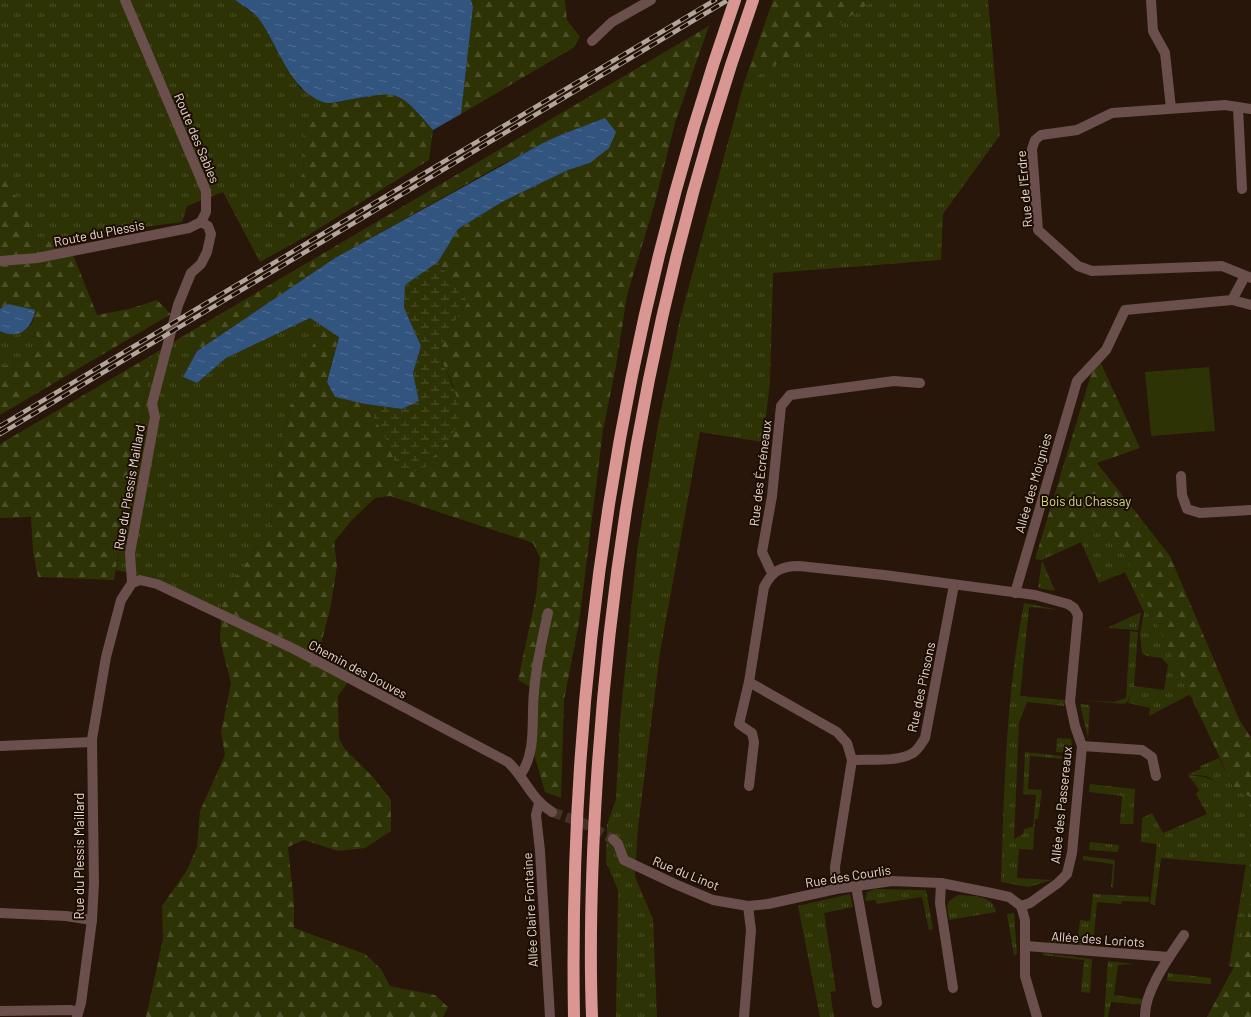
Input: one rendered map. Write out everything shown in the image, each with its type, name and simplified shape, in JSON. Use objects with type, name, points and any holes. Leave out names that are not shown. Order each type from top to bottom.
[{"type":"highway","points":[[574,1017],[574,887],[580,770],[592,630],[608,513],[634,368],[659,256],[694,127],[734,0]]},
{"type":"highway","points":[[592,1017],[592,888],[598,767],[610,629],[622,535],[649,381],[677,257],[708,141],[753,0]]},
{"type":"street","name":"Route des Sables","points":[[125,0],[206,192],[206,212],[201,222]]},
{"type":"street","points":[[592,41],[612,22],[651,0]]},
{"type":"street","points":[[1151,0],[1153,31],[1164,53],[1171,108]]},
{"type":"street","name":"Rue de l'Erdre","points":[[1248,277],[1222,266],[1126,271],[1092,271],[1078,266],[1038,230],[1032,149],[1035,140],[1041,135],[1077,130],[1112,113],[1225,105],[1251,109]]},
{"type":"street","points":[[1238,107],[1242,190]]},
{"type":"street","name":"Route du Plessis","points":[[0,261],[37,258],[189,228],[201,222]]},
{"type":"street","name":"Rue du Plessis Maillard","points":[[77,1014],[92,920],[94,883],[92,742],[106,657],[121,600],[132,583],[130,553],[155,417],[152,404],[178,305],[191,273],[201,264],[207,252],[210,234],[208,226],[201,222]]},
{"type":"street","points":[[1248,277],[1232,300],[1251,305]]},
{"type":"street","name":"Allée des Moignies","points":[[1015,593],[1077,381],[1106,350],[1126,310],[1232,300]]},
{"type":"street","name":"Rue des Écréneaux","points":[[772,573],[762,552],[772,496],[781,406],[790,395],[894,381],[920,383]]},
{"type":"street","points":[[1181,476],[1182,495],[1187,509],[1200,514],[1251,510]]},
{"type":"street","points":[[749,786],[754,742],[752,733],[739,724],[749,682],[763,591],[768,578],[772,573],[786,566],[799,566],[884,575],[1015,593]]},
{"type":"street","name":"Chemin des Douves","points":[[132,583],[140,580],[157,584],[294,649],[508,762],[521,774],[539,803],[552,812]]},
{"type":"street","name":"Rue des Pinsons","points":[[852,760],[900,758],[911,754],[919,748],[926,738],[954,585]]},
{"type":"street","name":"Allée des Passereaux","points":[[1015,593],[1068,604],[1074,608],[1078,615],[1070,702],[1075,726],[1082,746],[1072,853],[1067,874],[1058,883],[1030,903],[1021,906]]},
{"type":"street","points":[[521,774],[527,763],[530,750],[534,692],[548,613]]},
{"type":"street","points":[[749,682],[837,732],[847,743],[852,760],[835,867],[836,889]]},
{"type":"street","points":[[0,746],[92,742]]},
{"type":"street","points":[[1082,746],[1142,750],[1152,757],[1156,776]]},
{"type":"street","name":"Allée Claire Fontaine","points":[[539,803],[536,815],[540,851],[550,1017]]},
{"type":"street","name":"Rue du Linot","points":[[613,839],[618,844],[624,860],[631,864],[713,900],[748,906]]},
{"type":"street","name":"Rue des Courlis","points":[[748,906],[768,904],[836,889],[892,881],[941,883],[1003,896],[1021,906]]},
{"type":"street","points":[[941,883],[940,903],[953,988]]},
{"type":"street","points":[[856,886],[877,1003]]},
{"type":"street","points":[[744,1017],[751,930],[748,906]]},
{"type":"street","points":[[1021,906],[1025,920],[1025,976],[1037,1017]]},
{"type":"street","points":[[0,913],[66,916],[92,920]]},
{"type":"street","points":[[1144,1017],[1158,974],[1184,934]]},
{"type":"street","name":"Allée des Loriots","points":[[1026,946],[1169,957]]},
{"type":"street","points":[[0,1011],[71,1010],[77,1014]]},
{"type":"green space","points":[[0,0],[235,0],[259,18],[300,88],[324,102],[306,123],[303,144],[304,173],[289,192],[271,224],[310,234],[260,262],[223,192],[187,206],[182,222],[37,241],[3,171],[0,170]]},
{"type":"green space","points":[[471,0],[565,0],[567,20],[580,37],[573,48],[461,114],[473,7]]},
{"type":"green space","points":[[773,0],[874,0],[801,50],[744,83]]},
{"type":"green space","points":[[874,0],[988,0],[1000,135],[943,214],[941,260],[773,273],[770,382],[763,442],[700,432],[660,653],[638,827],[635,877],[653,919],[657,1017],[616,1017],[618,890],[606,862],[607,825],[616,799],[620,720],[637,551],[658,425],[680,319],[744,83],[801,50]]},
{"type":"green space","points":[[709,26],[675,123],[654,206],[627,295],[616,366],[603,430],[579,623],[564,700],[561,798],[545,792],[534,754],[538,691],[518,680],[536,596],[540,558],[533,543],[390,496],[375,498],[352,520],[334,542],[337,566],[331,605],[320,648],[356,671],[338,696],[339,739],[345,749],[373,777],[391,800],[391,831],[365,848],[338,851],[304,840],[288,847],[294,903],[294,928],[365,954],[381,969],[390,986],[435,995],[448,1007],[443,1017],[146,1017],[163,939],[162,906],[187,870],[197,847],[200,811],[225,755],[221,732],[231,683],[220,640],[222,596],[271,529],[272,497],[280,446],[302,366],[323,326],[339,336],[327,382],[335,397],[365,404],[383,432],[397,467],[419,472],[432,458],[454,387],[439,355],[446,333],[468,302],[438,262],[458,229],[502,202],[568,170],[590,163],[604,119],[558,136],[499,166],[335,258],[197,351],[188,333]]},
{"type":"green space","points":[[384,93],[401,96],[415,109],[433,130],[429,160],[310,234],[271,224],[266,219],[304,173],[303,144],[306,123],[324,102],[335,103]]},
{"type":"green space","points":[[0,170],[3,170],[37,241],[66,237],[97,315],[129,309],[157,300],[171,314],[0,415],[0,366],[24,361],[34,355],[42,346],[31,325],[34,318],[8,304],[0,309]]},
{"type":"green space","points":[[438,262],[468,302],[446,333],[439,355],[456,394],[460,417],[454,432],[449,439],[419,472],[397,467],[383,432],[365,404],[402,409],[419,401],[413,373],[421,346],[404,308],[405,285]]},
{"type":"green space","points":[[310,318],[323,326],[302,366],[280,446],[272,497],[271,529],[222,596],[221,609],[154,578],[116,570],[152,355],[188,333],[197,351],[183,377],[197,383],[226,358]]},
{"type":"green space","points":[[31,325],[42,346],[34,355],[24,361],[0,366],[0,331],[23,332]]},
{"type":"green space","points":[[152,355],[114,580],[38,577],[33,552],[31,517],[0,518],[0,444]]},
{"type":"green space","name":"Bois du Chassay","points":[[1097,355],[1140,448],[1097,463],[1170,556],[1239,719],[1251,738],[1251,801],[1249,796],[1235,790],[1110,525],[1035,559]]},
{"type":"green space","points":[[1209,367],[1215,431],[1151,436],[1145,372]]},
{"type":"green space","points":[[1110,525],[1191,694],[1149,716],[1150,708],[1128,703],[1133,687],[1128,701],[1124,704],[1078,700],[1114,702],[1126,698],[1130,631],[1138,632],[1134,686],[1164,690],[1168,665],[1162,658],[1147,656],[1142,653],[1140,634],[1144,612],[1125,572],[1099,583],[1081,542],[1042,560],[1035,559]]},
{"type":"green space","points":[[1042,560],[1055,591],[1038,588]]},
{"type":"green space","points":[[1024,603],[1060,610],[1029,607],[1020,696],[1065,700],[1064,706],[1027,702],[1019,723],[1014,839],[1023,834],[1024,829],[1033,827],[1036,795],[1023,794],[1025,752],[1062,756],[1062,759],[1030,756],[1028,789],[1042,790],[1038,819],[1035,819],[1033,850],[1019,849],[1017,878],[1052,880],[1028,887],[1001,882],[1007,742],[1013,672]]},
{"type":"green space","points":[[1141,612],[1138,630],[1107,628]]},
{"type":"green space","points":[[1080,704],[1090,705],[1088,738]]},
{"type":"green space","points":[[1057,738],[1071,739],[1073,753],[1056,752]]},
{"type":"green space","points":[[1219,758],[1235,790],[1249,796],[1251,801],[1251,904],[1234,967],[1229,966],[1246,865],[1161,858],[1155,905],[1150,904],[1157,844],[1141,842],[1142,818],[1152,813],[1163,833],[1207,814],[1196,794],[1199,790],[1188,775],[1205,777],[1219,783],[1206,776],[1188,774],[1201,769],[1200,766]]},
{"type":"green space","points":[[1090,784],[1135,789],[1133,824],[1120,824],[1122,796],[1089,792]]},
{"type":"green space","points":[[1090,842],[1119,845],[1118,852],[1089,850]]},
{"type":"green space","points":[[1083,856],[1115,860],[1113,888],[1111,887],[1113,864],[1083,860]]},
{"type":"green space","points":[[876,889],[926,890],[933,929],[929,930],[922,897],[877,904],[875,900],[865,901],[867,892]]},
{"type":"green space","points":[[850,894],[853,907],[824,913],[836,991],[830,992],[834,1017],[820,1017],[798,906]]},
{"type":"green space","points":[[1093,894],[1149,897],[1149,902],[1122,901],[1121,904],[1097,902],[1093,947],[1049,943],[1049,940],[1077,943],[1080,920],[1090,921]]},
{"type":"green space","points":[[958,895],[975,896],[987,899],[994,906],[996,912],[949,920],[947,906],[949,901]]},
{"type":"green space","points":[[1251,904],[1251,1017],[1207,1017],[1234,967]]},
{"type":"green space","points":[[1014,913],[1017,954],[1014,955],[1007,914]]},
{"type":"green space","points":[[1043,953],[1092,959],[1090,993],[1081,992],[1084,960],[1043,955]]},
{"type":"green space","points":[[1108,961],[1135,964],[1118,965],[1114,995],[1149,1000],[1147,1005],[1111,1002],[1108,1017],[1104,1017]]},
{"type":"green space","points":[[1168,973],[1211,978],[1211,984],[1167,981]]},
{"type":"water","points":[[235,0],[471,0],[473,7],[461,114],[433,130],[412,107],[397,96],[378,95],[326,103],[311,96],[301,88],[293,78],[257,16]]},
{"type":"water","points":[[605,118],[616,132],[609,148],[590,163],[568,170],[502,202],[458,229],[438,262],[405,285],[404,308],[421,346],[413,373],[419,401],[402,409],[365,404],[335,397],[327,382],[339,337],[310,318],[226,358],[197,383],[183,377],[197,351],[335,258],[543,143]]},
{"type":"water","points":[[8,304],[35,310],[31,323],[24,331],[13,334],[0,331],[0,309]]},
{"type":"tunnel","points":[[552,812],[583,823],[613,839]]},
{"type":"railway","points":[[0,426],[715,0]]},
{"type":"railway","points":[[0,434],[728,0]]}]
